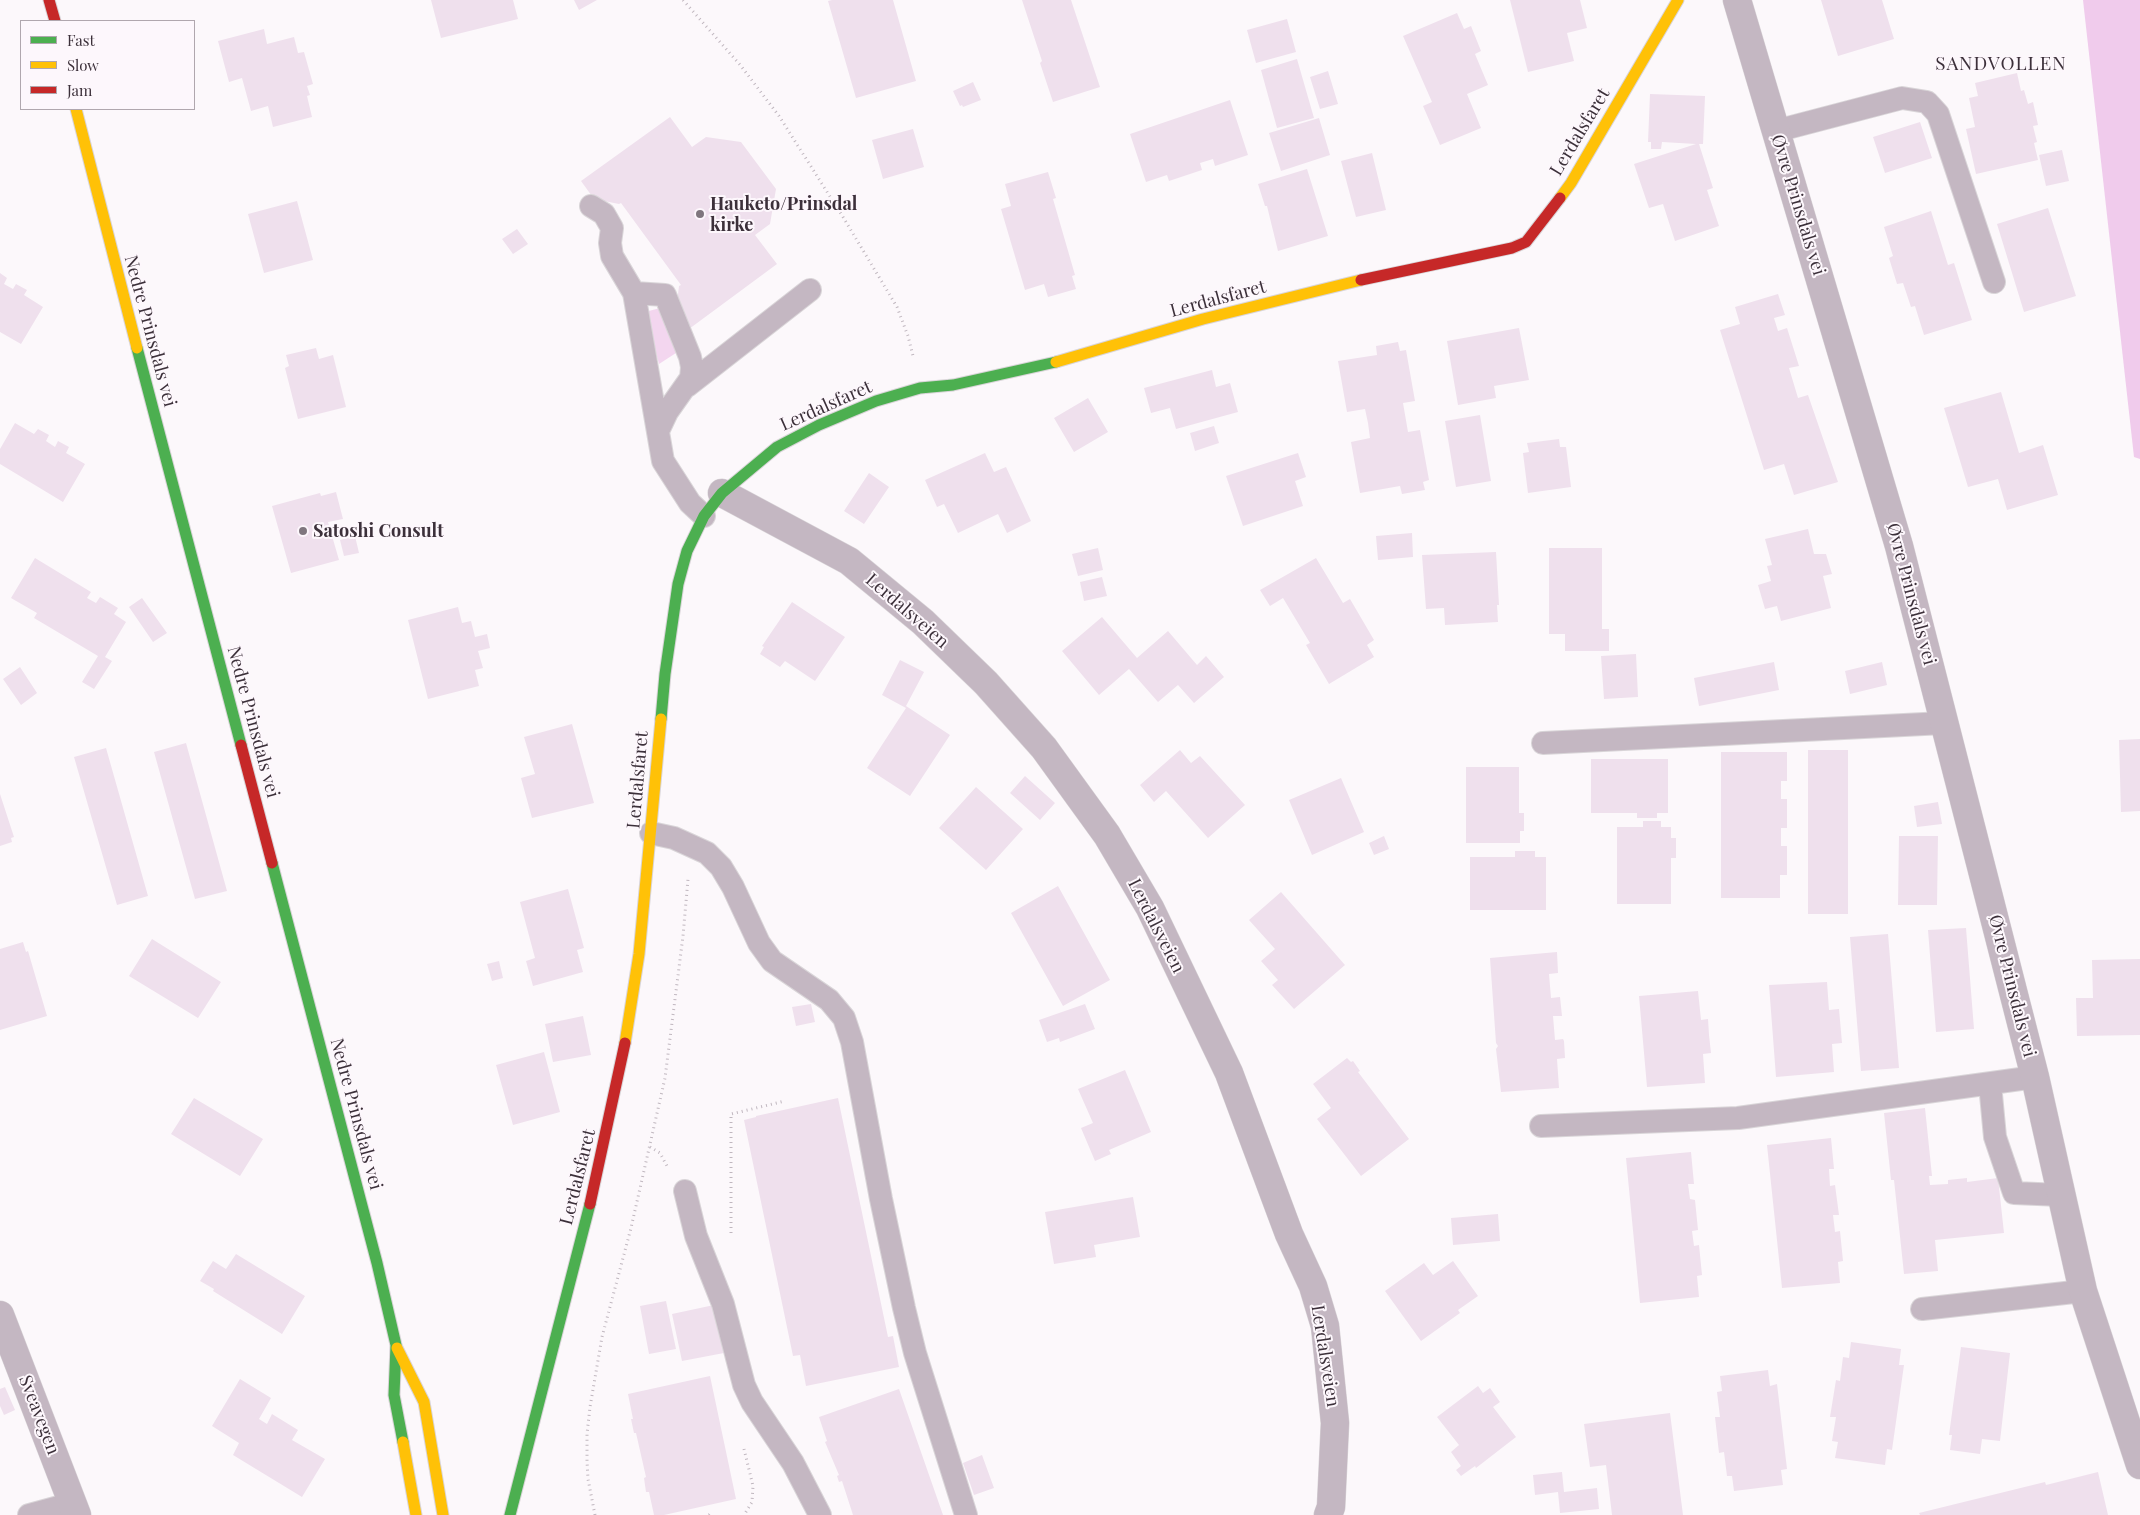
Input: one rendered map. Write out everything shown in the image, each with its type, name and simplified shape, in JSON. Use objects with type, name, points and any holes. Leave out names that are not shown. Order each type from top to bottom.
[{"type":"street","points":[[49,0],[55,20]]},
{"type":"street","name":"Lerdalsfaret","points":[[510,1515],[612,1112],[639,954],[665,674],[678,584],[687,551],[704,516],[722,493],[771,452],[798,434],[848,412],[920,388],[953,384],[1068,359],[1203,319],[1398,271],[1512,248],[1526,242],[1536,232],[1571,183],[1678,0]]},
{"type":"street","name":"Øvre Prinsdals vei","points":[[1737,0],[1899,546],[2035,1077],[2083,1291],[2140,1465]]},
{"type":"street","name":"Nedre Prinsdals vei","points":[[76,110],[120,286],[377,1263],[396,1345],[424,1402],[444,1515]]},
{"type":"street","name":"Lerdalsveien","points":[[722,493],[849,561],[924,622],[986,683],[1044,748],[1107,835],[1150,908],[1229,1073],[1289,1234],[1313,1286],[1325,1326],[1335,1423],[1331,1507],[1328,1515]]},
{"type":"street","name":"Sveavegen","points":[[0,1315],[75,1509]]},
{"type":"street","name":"Nedre Prinsdals vei","points":[[396,1345],[394,1395],[416,1515]]},
{"type":"lane","points":[[1776,131],[1902,98],[1927,102],[1938,114],[1994,282]]},
{"type":"lane","points":[[591,206],[604,214],[612,228],[610,243],[612,256],[634,293],[663,461],[690,503],[704,516]]},
{"type":"lane","points":[[687,386],[810,290]]},
{"type":"lane","points":[[634,293],[665,295],[690,357],[692,367],[691,378],[687,386],[667,412],[658,430]]},
{"type":"lane","points":[[1543,743],[1944,723]]},
{"type":"lane","points":[[651,833],[674,838],[707,853],[721,867],[733,887],[759,943],[772,961],[829,1000],[844,1018],[848,1029],[904,1308],[921,1372],[966,1515]]},
{"type":"lane","points":[[1541,1126],[1738,1118],[2035,1077]]},
{"type":"lane","points":[[1990,1084],[1995,1137],[2014,1193],[2061,1194]]},
{"type":"lane","points":[[685,1191],[696,1236],[721,1298],[744,1385],[752,1402],[793,1463],[820,1515]]},
{"type":"lane","points":[[1922,1309],[2083,1291]]},
{"type":"lane","points":[[29,1515],[75,1509]]},
{"type":"path","points":[[682,0],[741,66],[779,116],[843,217],[897,308],[908,336],[920,388]]},
{"type":"path","points":[[595,1515],[588,1479],[586,1434],[602,1337],[632,1228],[665,1078],[683,936],[691,846]]},
{"type":"path","points":[[731,1238],[731,1114],[785,1101]]},
{"type":"shaded area","points":[[2083,0],[2140,0],[2140,459],[2134,457]]},
{"type":"shaded area","points":[[664,307],[676,353],[659,364],[645,312]]},
{"type":"building","points":[[431,0],[513,0],[518,19],[441,38]]},
{"type":"building","points":[[574,0],[597,0],[579,10]]},
{"type":"building","points":[[893,0],[916,81],[856,98],[828,1]]},
{"type":"building","points":[[1022,0],[1071,0],[1100,87],[1053,102]]},
{"type":"building","points":[[1510,0],[1580,0],[1587,28],[1567,33],[1574,61],[1528,72]]},
{"type":"building","points":[[1821,0],[1882,0],[1894,39],[1838,56]]},
{"type":"building","points":[[1457,13],[1464,29],[1471,26],[1481,51],[1475,54],[1488,85],[1467,94],[1481,128],[1440,145],[1423,106],[1432,102],[1403,36]]},
{"type":"building","points":[[1287,19],[1296,52],[1256,63],[1247,30]]},
{"type":"building","points":[[264,29],[267,44],[294,37],[298,53],[304,52],[313,84],[307,86],[310,95],[307,96],[312,117],[273,127],[268,106],[251,111],[242,78],[229,82],[218,41]]},
{"type":"building","points":[[1297,59],[1314,118],[1277,128],[1261,70]]},
{"type":"building","points":[[1328,71],[1338,104],[1320,109],[1310,77]]},
{"type":"building","points":[[2017,73],[2021,91],[2024,90],[2028,104],[2033,102],[2038,125],[2033,126],[2037,142],[2034,143],[2038,160],[1976,174],[1966,129],[1975,127],[1969,98],[1978,96],[1975,83]]},
{"type":"building","points":[[973,82],[981,100],[963,107],[962,105],[960,106],[953,91]]},
{"type":"building","points":[[1650,94],[1705,96],[1703,144],[1699,144],[1713,188],[1707,190],[1719,226],[1675,241],[1663,204],[1649,208],[1634,164],[1696,144],[1662,142],[1661,149],[1651,149],[1651,142],[1648,142]]},
{"type":"building","points":[[1230,100],[1248,155],[1215,166],[1213,159],[1200,163],[1202,170],[1169,181],[1167,175],[1146,182],[1130,134]]},
{"type":"building","name":"Hauketo/Prinsdal kirke","points":[[670,117],[692,147],[706,137],[741,142],[776,189],[770,224],[755,235],[777,264],[689,329],[676,311],[679,286],[681,285],[621,203],[594,199],[581,181]]},
{"type":"building","points":[[1319,118],[1330,155],[1281,171],[1269,133]]},
{"type":"building","points":[[1920,122],[1932,158],[1885,173],[1873,137]]},
{"type":"building","points":[[913,129],[924,167],[883,179],[872,140]]},
{"type":"building","points":[[2062,150],[2069,181],[2046,186],[2039,155]]},
{"type":"building","points":[[1372,153],[1386,210],[1356,217],[1341,161]]},
{"type":"building","points":[[1307,169],[1328,236],[1278,251],[1267,206],[1265,206],[1258,184]]},
{"type":"building","points":[[1048,172],[1056,198],[1053,199],[1075,275],[1072,276],[1076,289],[1048,297],[1044,284],[1025,290],[1001,209],[1011,206],[1005,184]]},
{"type":"building","points":[[297,201],[313,260],[264,273],[248,214]]},
{"type":"building","points":[[2048,208],[2076,296],[2024,312],[1997,224]]},
{"type":"building","points":[[1931,211],[1948,265],[1954,263],[1972,320],[1924,335],[1915,306],[1911,307],[1903,283],[1897,284],[1889,258],[1893,256],[1884,227]]},
{"type":"building","points":[[517,229],[528,244],[513,254],[502,239]]},
{"type":"building","points":[[0,273],[7,278],[4,284],[13,289],[16,284],[27,290],[24,295],[43,307],[21,344],[0,332]]},
{"type":"building","points":[[1778,294],[1785,315],[1774,318],[1778,331],[1787,328],[1799,366],[1789,368],[1798,398],[1808,395],[1838,482],[1794,495],[1784,464],[1764,470],[1720,330],[1740,324],[1735,307]]},
{"type":"building","points":[[1519,328],[1529,380],[1494,386],[1496,398],[1458,405],[1447,341]]},
{"type":"building","points":[[1398,342],[1400,351],[1406,350],[1415,401],[1403,403],[1408,432],[1420,430],[1429,480],[1423,482],[1425,490],[1402,494],[1400,486],[1360,493],[1351,442],[1370,438],[1368,423],[1365,409],[1347,412],[1338,361],[1377,355],[1376,346]]},
{"type":"building","points":[[316,348],[319,359],[333,355],[346,407],[298,419],[285,368],[289,366],[286,355]]},
{"type":"building","points":[[1212,370],[1216,387],[1230,383],[1238,412],[1176,429],[1170,408],[1151,413],[1144,388]]},
{"type":"building","points":[[2001,392],[2019,453],[2043,445],[2058,495],[2007,510],[1998,479],[1968,487],[1944,408]]},
{"type":"building","points":[[1088,398],[1108,432],[1074,452],[1054,418]]},
{"type":"building","points":[[1480,415],[1491,481],[1456,487],[1445,421]]},
{"type":"building","points":[[15,423],[34,434],[38,429],[49,435],[46,441],[55,447],[58,441],[69,447],[66,453],[85,464],[63,502],[0,464],[0,449]]},
{"type":"building","points":[[1214,426],[1219,443],[1195,451],[1190,433]]},
{"type":"building","points":[[1559,439],[1560,447],[1566,447],[1571,487],[1528,493],[1523,453],[1529,452],[1527,443]]},
{"type":"building","points":[[985,453],[994,472],[1006,467],[1031,521],[1007,533],[998,514],[958,533],[944,504],[937,507],[925,480]]},
{"type":"building","points":[[1298,453],[1306,477],[1295,481],[1303,506],[1243,526],[1226,476]]},
{"type":"building","points":[[869,473],[889,487],[864,524],[844,511]]},
{"type":"building","points":[[336,492],[343,519],[328,522],[339,560],[291,573],[272,506],[320,493],[321,496]]},
{"type":"building","points":[[1808,529],[1814,554],[1826,554],[1832,574],[1823,576],[1831,608],[1781,621],[1777,606],[1765,609],[1758,585],[1771,581],[1767,566],[1772,565],[1765,539]]},
{"type":"building","points":[[1412,533],[1413,557],[1378,560],[1376,536]]},
{"type":"building","points":[[355,536],[359,553],[344,556],[340,540]]},
{"type":"building","points":[[1098,548],[1103,570],[1078,576],[1072,554]]},
{"type":"building","points":[[1549,548],[1602,548],[1602,629],[1609,629],[1609,651],[1565,651],[1565,634],[1549,634]]},
{"type":"building","points":[[1496,552],[1498,622],[1445,625],[1444,608],[1426,609],[1422,555]]},
{"type":"building","points":[[35,558],[91,592],[87,598],[96,603],[100,597],[118,608],[114,614],[126,622],[105,657],[112,661],[94,689],[82,682],[98,656],[34,618],[37,613],[11,598]]},
{"type":"building","points":[[1316,558],[1343,603],[1350,599],[1374,640],[1367,645],[1374,657],[1329,684],[1306,645],[1310,643],[1283,598],[1270,606],[1260,590]]},
{"type":"building","points":[[1102,577],[1107,596],[1084,601],[1080,582]]},
{"type":"building","points":[[142,598],[167,633],[153,642],[129,607]]},
{"type":"building","points":[[792,602],[845,637],[815,681],[785,661],[780,667],[760,654],[764,647],[762,646]]},
{"type":"building","points":[[458,607],[462,623],[471,621],[475,637],[487,634],[490,648],[478,651],[483,668],[475,670],[479,686],[428,699],[408,620]]},
{"type":"building","points":[[1102,617],[1137,658],[1168,631],[1197,665],[1206,656],[1224,677],[1194,703],[1178,685],[1158,702],[1129,669],[1099,695],[1062,651]]},
{"type":"building","points":[[1636,654],[1638,697],[1604,699],[1601,656]]},
{"type":"building","points":[[900,660],[924,672],[906,706],[950,735],[910,796],[867,768],[906,708],[882,695]]},
{"type":"building","points":[[1774,662],[1779,690],[1699,706],[1694,678]]},
{"type":"building","points":[[1882,662],[1887,685],[1850,694],[1845,671]]},
{"type":"building","points":[[20,667],[37,693],[21,705],[3,679]]},
{"type":"building","points":[[572,724],[594,803],[532,818],[521,778],[535,774],[524,737]]},
{"type":"building","points":[[2140,739],[2140,811],[2121,812],[2119,740]]},
{"type":"building","points":[[186,743],[227,891],[195,899],[154,752]]},
{"type":"building","points":[[106,748],[148,896],[117,905],[74,757]]},
{"type":"building","points":[[1180,750],[1191,763],[1200,756],[1245,805],[1208,838],[1166,791],[1154,802],[1140,785]]},
{"type":"building","points":[[1808,750],[1848,750],[1848,914],[1808,914]]},
{"type":"building","points":[[1721,752],[1787,752],[1787,781],[1781,781],[1781,799],[1787,799],[1787,828],[1781,828],[1781,846],[1787,846],[1787,875],[1780,875],[1780,898],[1721,898]]},
{"type":"building","points":[[1591,759],[1668,759],[1668,813],[1657,813],[1657,818],[1637,818],[1637,813],[1591,813]]},
{"type":"building","points":[[1466,767],[1519,767],[1519,813],[1524,813],[1524,831],[1520,831],[1520,843],[1466,843]]},
{"type":"building","points":[[1025,776],[1055,803],[1040,820],[1010,793]]},
{"type":"building","points":[[1341,778],[1364,832],[1312,855],[1289,800]]},
{"type":"building","points":[[976,787],[1023,829],[986,870],[939,828]]},
{"type":"building","points":[[0,794],[14,837],[11,838],[12,842],[0,846]]},
{"type":"building","points":[[1938,802],[1942,824],[1917,827],[1914,806]]},
{"type":"building","points":[[1643,821],[1661,821],[1661,827],[1671,827],[1671,838],[1676,838],[1676,858],[1671,858],[1671,904],[1617,904],[1617,827],[1643,827]]},
{"type":"building","points":[[1384,836],[1389,849],[1374,855],[1369,843]]},
{"type":"building","points":[[1899,836],[1938,836],[1937,905],[1898,905]]},
{"type":"building","points":[[1515,851],[1535,851],[1535,857],[1546,857],[1546,910],[1470,910],[1470,857],[1515,857]]},
{"type":"building","points":[[1058,886],[1110,980],[1063,1006],[1011,913]]},
{"type":"building","points":[[568,889],[584,948],[577,950],[583,972],[533,986],[526,961],[535,958],[520,902]]},
{"type":"building","points":[[1281,892],[1345,965],[1294,1009],[1272,985],[1278,980],[1261,961],[1275,949],[1249,920]]},
{"type":"building","points":[[1966,928],[1974,1029],[1936,1032],[1928,930]]},
{"type":"building","points":[[1888,934],[1899,1068],[1861,1071],[1850,937]]},
{"type":"building","points":[[152,939],[221,982],[198,1018],[129,976]]},
{"type":"building","points":[[23,942],[26,952],[28,951],[47,1016],[0,1030],[0,949]]},
{"type":"building","points":[[1557,952],[1558,973],[1549,974],[1551,998],[1560,997],[1562,1016],[1553,1016],[1555,1040],[1563,1039],[1564,1041],[1565,1058],[1557,1059],[1559,1088],[1501,1092],[1490,958]]},
{"type":"building","points":[[2140,959],[2140,1035],[2077,1036],[2076,998],[2093,998],[2092,960]]},
{"type":"building","points":[[499,961],[503,978],[492,981],[487,964]]},
{"type":"building","points":[[1827,982],[1829,1010],[1839,1009],[1842,1043],[1832,1044],[1834,1072],[1776,1077],[1769,985]]},
{"type":"building","points":[[1698,991],[1701,1020],[1708,1019],[1711,1053],[1703,1054],[1705,1083],[1647,1087],[1639,996]]},
{"type":"building","points":[[811,1004],[815,1022],[796,1026],[792,1007]]},
{"type":"building","points":[[1085,1004],[1095,1029],[1060,1042],[1059,1038],[1047,1042],[1039,1020]]},
{"type":"building","points":[[583,1016],[591,1055],[553,1062],[545,1024]]},
{"type":"building","points":[[544,1052],[560,1112],[513,1125],[496,1065]]},
{"type":"building","points":[[1347,1058],[1351,1062],[1353,1061],[1360,1071],[1358,1072],[1409,1139],[1361,1176],[1317,1119],[1331,1108],[1313,1084]]},
{"type":"building","points":[[1125,1070],[1151,1132],[1109,1150],[1111,1154],[1095,1161],[1081,1128],[1093,1123],[1078,1089]]},
{"type":"building","points":[[194,1098],[263,1139],[240,1176],[171,1134]]},
{"type":"building","points":[[838,1098],[888,1337],[893,1336],[899,1367],[806,1386],[800,1355],[793,1356],[744,1120]]},
{"type":"building","points":[[1925,1108],[1932,1176],[1929,1176],[1930,1185],[1948,1184],[1948,1180],[1967,1178],[1967,1182],[1998,1178],[2004,1233],[1935,1240],[1938,1271],[1904,1274],[1894,1180],[1891,1180],[1884,1113]]},
{"type":"building","points":[[1831,1138],[1834,1169],[1829,1169],[1830,1186],[1835,1185],[1839,1215],[1833,1215],[1835,1232],[1840,1231],[1843,1261],[1838,1262],[1840,1283],[1782,1288],[1767,1145]]},
{"type":"building","points":[[1691,1152],[1694,1184],[1688,1184],[1690,1199],[1695,1200],[1698,1230],[1692,1231],[1694,1246],[1699,1245],[1702,1275],[1697,1276],[1699,1297],[1640,1303],[1626,1158]]},
{"type":"building","points":[[1133,1197],[1140,1237],[1094,1245],[1096,1257],[1054,1264],[1045,1212]]},
{"type":"building","points":[[1498,1214],[1500,1241],[1453,1245],[1451,1218]]},
{"type":"building","points":[[236,1254],[305,1296],[282,1334],[200,1281],[213,1261],[226,1269]]},
{"type":"building","points":[[1453,1261],[1478,1296],[1458,1310],[1460,1313],[1421,1341],[1385,1291],[1424,1263],[1433,1275]]},
{"type":"building","points":[[666,1301],[676,1349],[649,1354],[640,1306]]},
{"type":"building","points":[[714,1305],[724,1353],[682,1361],[672,1314]]},
{"type":"building","points":[[1851,1342],[1901,1349],[1899,1365],[1904,1365],[1892,1450],[1887,1449],[1885,1465],[1835,1458],[1838,1442],[1832,1441],[1836,1417],[1830,1417],[1836,1380],[1840,1381],[1843,1357],[1849,1358]]},
{"type":"building","points":[[1961,1347],[2010,1353],[2000,1441],[1982,1439],[1980,1454],[1950,1450],[1952,1435],[1949,1435]]},
{"type":"building","points":[[1768,1370],[1770,1386],[1777,1384],[1787,1469],[1781,1470],[1783,1485],[1734,1491],[1732,1476],[1727,1476],[1724,1452],[1719,1453],[1715,1417],[1720,1417],[1717,1392],[1722,1391],[1720,1376]]},
{"type":"building","points":[[710,1376],[736,1499],[664,1515],[654,1515],[649,1492],[646,1492],[644,1478],[646,1477],[636,1433],[634,1433],[628,1394]]},
{"type":"building","points":[[240,1379],[271,1398],[259,1419],[267,1424],[272,1414],[298,1430],[292,1440],[325,1459],[302,1497],[233,1455],[239,1443],[212,1426]]},
{"type":"building","points":[[1478,1386],[1483,1393],[1490,1388],[1500,1402],[1493,1407],[1516,1437],[1476,1468],[1475,1466],[1461,1476],[1456,1470],[1461,1466],[1451,1452],[1459,1445],[1437,1417]]},
{"type":"building","points":[[5,1387],[15,1410],[4,1415],[0,1406],[0,1389]]},
{"type":"building","points":[[899,1389],[943,1515],[853,1515],[842,1481],[839,1482],[837,1476],[839,1475],[825,1442],[827,1441],[819,1417]]},
{"type":"building","points":[[1670,1413],[1683,1515],[1612,1515],[1606,1465],[1590,1467],[1584,1424]]},
{"type":"building","points":[[982,1455],[994,1488],[974,1495],[963,1463]]},
{"type":"building","points":[[1562,1472],[1564,1492],[1597,1488],[1599,1509],[1560,1513],[1558,1492],[1535,1495],[1533,1475]]},
{"type":"building","points":[[2098,1472],[2108,1515],[1920,1515],[1919,1513],[2045,1482],[2046,1485]]},
{"type":"traffic: fast","points":[[137,348],[241,745]]},
{"type":"traffic: fast","points":[[661,719],[665,674],[678,584],[687,551],[704,516],[722,493],[777,447],[819,425],[876,401],[920,388],[953,385],[1056,362]]},
{"type":"traffic: fast","points":[[272,863],[377,1263],[396,1345],[394,1395],[403,1442]]},
{"type":"traffic: fast","points":[[510,1515],[590,1204]]},
{"type":"traffic: slow","points":[[1560,198],[1571,183],[1678,0]]},
{"type":"traffic: slow","points":[[76,110],[137,348]]},
{"type":"traffic: slow","points":[[1056,362],[1203,319],[1361,280]]},
{"type":"traffic: slow","points":[[625,1043],[639,954],[661,719]]},
{"type":"traffic: slow","points":[[397,1348],[424,1402],[443,1515]]},
{"type":"traffic: slow","points":[[403,1442],[416,1515]]},
{"type":"traffic: jam","points":[[49,0],[55,20]]},
{"type":"traffic: jam","points":[[1361,280],[1512,248],[1526,242],[1560,198]]},
{"type":"traffic: jam","points":[[241,745],[272,863]]},
{"type":"traffic: jam","points":[[590,1204],[625,1043]]},
{"type":"place","name":"Hauketo/Prinsdal kirke","points":[[700,214]]},
{"type":"place","name":"Satoshi Consult","points":[[303,531]]},
{"type":"district","name":"SANDVOLLEN","points":[[2001,64]]}]
